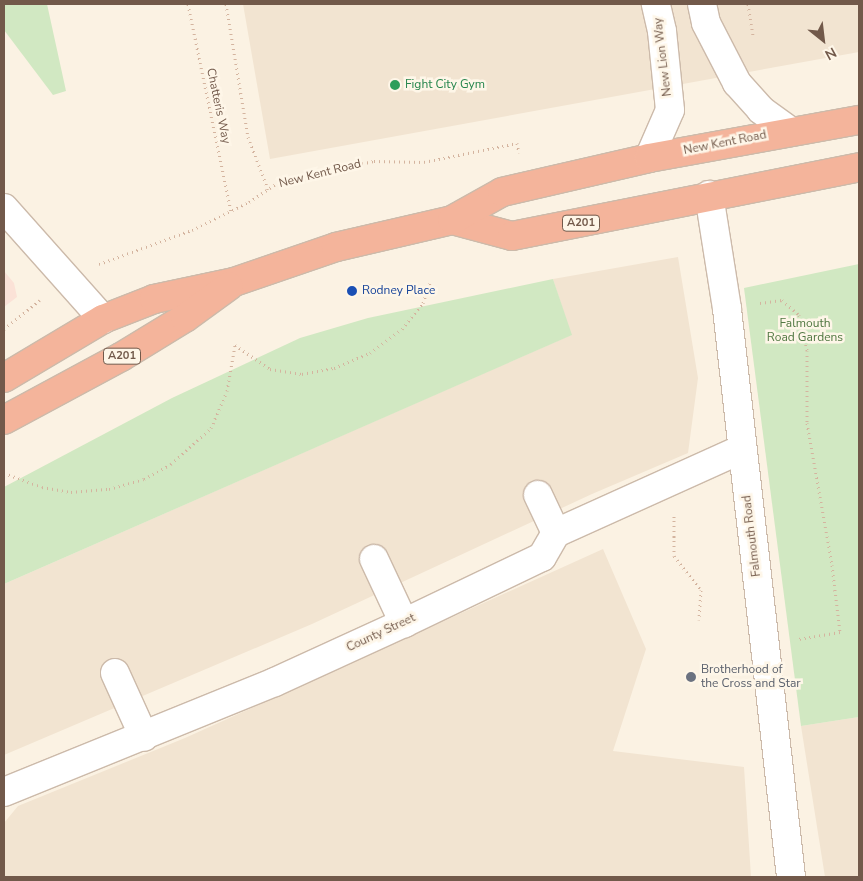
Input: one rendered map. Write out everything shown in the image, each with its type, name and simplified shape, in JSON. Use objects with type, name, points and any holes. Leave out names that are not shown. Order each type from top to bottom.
[{"type":"highway","name":"New Kent Road","points":[[4,378],[103,319],[154,299],[234,282],[336,246],[452,220],[502,192],[649,158],[859,120]]},
{"type":"highway","name":"New Kent Road","points":[[452,220],[512,236],[709,195],[859,167]]},
{"type":"highway","name":"New Kent Road","points":[[4,420],[137,347],[185,318],[234,282]]},
{"type":"street","name":"New Lion Way","points":[[649,158],[670,110],[662,31],[656,4]]},
{"type":"street","points":[[702,4],[706,23],[737,83],[761,110],[790,131]]},
{"type":"street","name":"Falmouth Road","points":[[709,195],[727,309],[792,877]]},
{"type":"street","points":[[4,208],[103,319]]},
{"type":"street","points":[[538,495],[556,533],[742,450]]},
{"type":"street","name":"County Street","points":[[4,792],[144,737],[275,682],[404,623],[542,558],[556,533]]},
{"type":"street","points":[[374,559],[404,623]]},
{"type":"street","points":[[115,674],[144,737]]},
{"type":"path","name":"Chatteris Way","points":[[188,4],[231,211]]},
{"type":"path","name":"Chatteris Way","points":[[226,4],[248,137],[268,189]]},
{"type":"path","name":"New Kent Road","points":[[92,266],[192,230],[231,211],[279,182],[366,163],[424,162],[517,143]]},
{"type":"path","points":[[4,474],[42,487],[71,492],[109,489],[144,479],[171,464],[211,428],[227,390],[235,345],[270,368],[302,374],[334,368],[370,353],[402,329],[423,302],[430,284]]},
{"type":"path","points":[[727,309],[782,300],[799,315],[807,351],[807,423],[832,565],[840,632],[765,644]]},
{"type":"path","points":[[4,329],[38,301]]},
{"type":"path","points":[[674,508],[674,556],[701,590],[699,620]]},
{"type":"shaded area","points":[[243,4],[859,4],[859,52],[270,159]]},
{"type":"shaded area","points":[[678,257],[698,378],[688,453],[592,494],[312,624],[4,755],[4,584],[571,335],[553,279]]},
{"type":"shaded area","points":[[4,271],[14,283],[17,297],[4,307]]},
{"type":"shaded area","points":[[603,549],[646,649],[613,751],[744,767],[751,877],[4,877],[4,823],[18,806],[185,738]]},
{"type":"shaded area","points":[[859,717],[859,877],[825,877],[801,726]]},
{"type":"green space","points":[[4,4],[47,4],[66,91],[53,95],[4,30]]},
{"type":"green space","name":"Falmouth Road Gardens","points":[[859,264],[859,717],[801,726],[744,288]]},
{"type":"green space","points":[[553,279],[572,335],[4,584],[4,487],[172,398],[300,338],[368,318]]},
{"type":"place","name":"Fight City Gym","points":[[395,85]]},
{"type":"place","name":"Rodney Place","points":[[352,291]]},
{"type":"place","name":"Brotherhood of the Cross and Star","points":[[691,677]]}]
